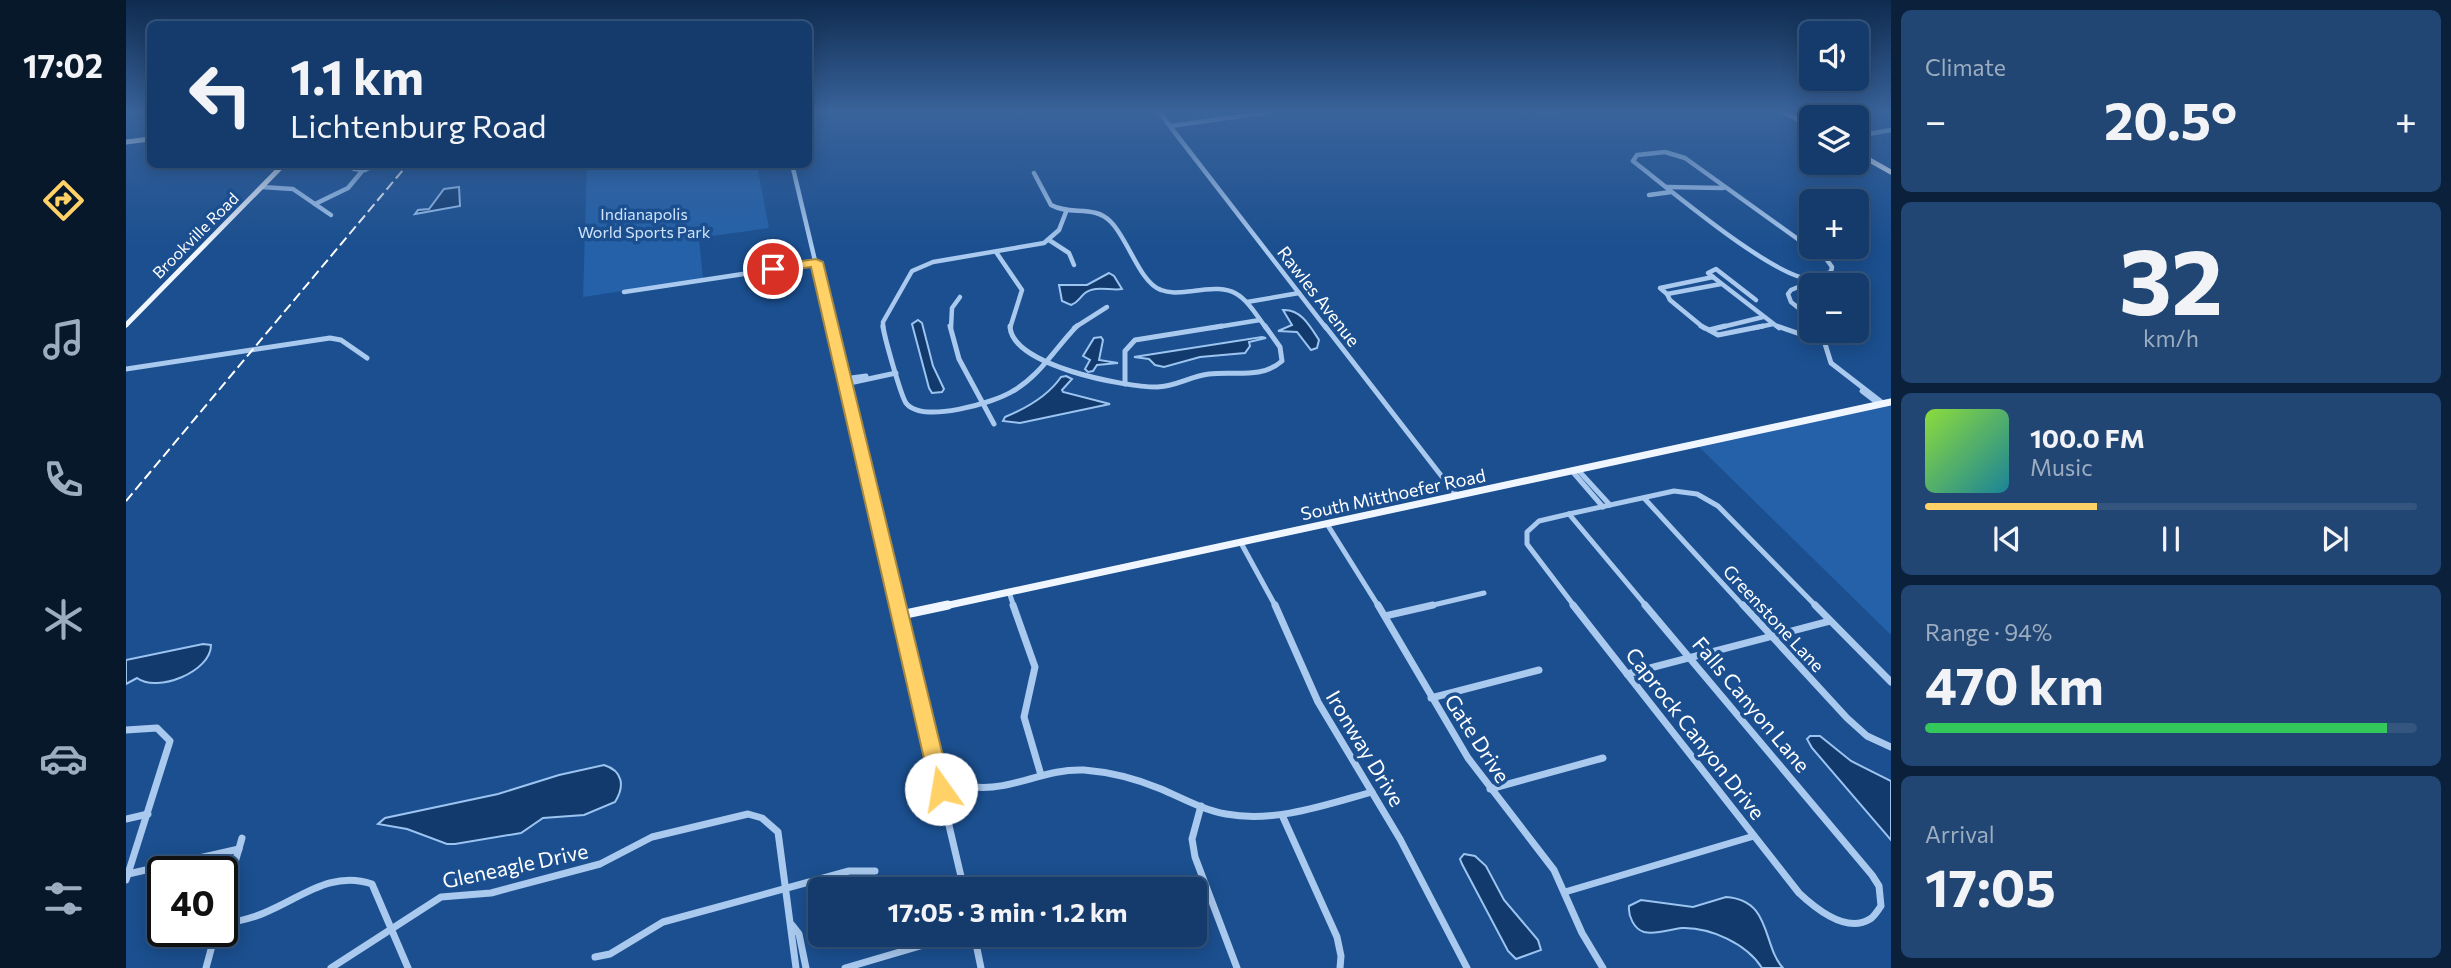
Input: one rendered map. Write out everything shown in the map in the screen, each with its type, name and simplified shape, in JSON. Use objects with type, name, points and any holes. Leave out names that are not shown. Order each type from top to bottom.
[{"type":"main road","points":[[1869,160],[1891,173]]},
{"type":"main road","name":"Brookville Road","points":[[126,325],[280,168]]},
{"type":"main road","name":"South Mitthoefer Road","points":[[901,615],[1885,404]]},
{"type":"street","name":"Rawles Avenue","points":[[1194,157],[1457,496]]},
{"type":"street","points":[[1634,157],[1633,161],[1662,185],[1746,247],[1799,276]]},
{"type":"street","points":[[1682,157],[1830,263],[1832,272],[1830,273]]},
{"type":"street","points":[[354,168],[363,170]]},
{"type":"street","points":[[315,204],[348,188],[367,168]]},
{"type":"street","points":[[793,168],[961,877]]},
{"type":"street","points":[[996,252],[1022,290],[1010,327],[1012,338],[1018,345],[1090,379],[1168,386],[1204,375],[1268,370],[1281,362],[1282,351],[1240,294],[1224,288],[1176,294],[1158,290],[1149,283],[1111,219],[1093,211],[1066,212],[1051,205],[1034,173]]},
{"type":"street","points":[[1710,185],[1712,177]]},
{"type":"street","points":[[1662,185],[1682,190],[1710,185],[1729,189]]},
{"type":"street","points":[[262,187],[291,188],[331,215]]},
{"type":"street","points":[[1680,198],[1682,190]]},
{"type":"street","points":[[1649,195],[1671,192]]},
{"type":"street","points":[[1066,212],[1061,228],[1049,240],[996,252],[933,261],[912,271],[883,321],[905,400],[913,409],[933,414],[982,404],[1019,388],[1049,361],[1075,327],[1107,307]]},
{"type":"street","points":[[1049,240],[1069,253],[1074,265]]},
{"type":"street","points":[[624,292],[816,262]]},
{"type":"street","points":[[1756,300],[1716,269],[1708,273],[1773,324],[1799,335]]},
{"type":"street","points":[[1788,272],[1796,280],[1794,288]]},
{"type":"street","points":[[1713,277],[1660,288],[1702,327],[1718,335],[1773,324]]},
{"type":"street","points":[[1667,294],[1723,283]]},
{"type":"street","points":[[1799,286],[1788,294],[1788,298],[1799,308]]},
{"type":"street","points":[[1247,302],[1299,293]]},
{"type":"street","points":[[960,298],[950,307],[948,321],[962,366],[994,424]]},
{"type":"street","points":[[1747,303],[1756,300]]},
{"type":"street","points":[[1709,330],[1763,317]]},
{"type":"street","points":[[1125,384],[1125,351],[1135,340],[1260,320]]},
{"type":"street","points":[[126,369],[330,338],[341,340],[368,358]]},
{"type":"street","points":[[1823,343],[1829,360],[1885,404]]},
{"type":"street","points":[[845,382],[897,373]]},
{"type":"street","points":[[1575,470],[1607,506]]},
{"type":"street","points":[[1569,514],[1678,491],[1697,494],[1717,506],[1891,682]]},
{"type":"street","name":"Greenstone Lane","points":[[1644,498],[1855,726],[1867,736],[1891,747]]},
{"type":"street","name":"Caprock Canyon Drive","points":[[1569,514],[1539,521],[1527,532],[1527,544],[1531,551],[1799,893],[1812,906],[1838,920],[1866,922]]},
{"type":"street","name":"Falls Canyon Lane","points":[[1569,514],[1872,875],[1878,886],[1881,906],[1866,922]]},
{"type":"street","name":"Gate Drive","points":[[1327,524],[1385,616],[1454,737],[1490,789],[1550,863],[1582,933],[1603,968]]},
{"type":"street","name":"Ironway Drive","points":[[1241,542],[1276,606],[1318,702],[1408,853],[1467,968]]},
{"type":"street","points":[[1009,592],[1035,667],[1036,679],[1025,706],[1024,716],[1041,775]]},
{"type":"street","points":[[1385,616],[1484,593]]},
{"type":"street","points":[[1627,674],[1830,621]]},
{"type":"street","points":[[1431,698],[1539,670]]},
{"type":"street","points":[[126,730],[147,725],[160,728],[170,741],[127,877]]},
{"type":"street","points":[[1490,789],[1602,758]]},
{"type":"street","points":[[974,787],[987,788],[1067,770],[1092,772],[1154,787],[1201,806],[1242,816],[1282,816],[1372,792]]},
{"type":"street","points":[[1201,806],[1192,839],[1195,857],[1237,968]]},
{"type":"street","points":[[126,819],[148,814]]},
{"type":"street","name":"Gleneagle Drive","points":[[331,968],[442,897],[491,892],[600,864],[652,837],[742,814],[755,814],[768,820],[778,832],[792,925]]},
{"type":"street","points":[[1282,816],[1337,937],[1341,956],[1340,968]]},
{"type":"street","points":[[1565,892],[1754,836]]},
{"type":"street","points":[[237,856],[242,838]]},
{"type":"street","points":[[127,877],[239,849]]},
{"type":"street","points":[[595,957],[610,954],[663,922],[849,871],[875,871]]},
{"type":"street","points":[[238,921],[265,914],[333,880],[352,877],[372,884],[408,968]]},
{"type":"street","points":[[792,925],[796,968]]},
{"type":"street","points":[[792,925],[799,934],[806,968]]},
{"type":"street","points":[[206,968],[212,947]]},
{"type":"street","points":[[845,968],[917,947]]},
{"type":"street","points":[[977,947],[981,968]]},
{"type":"green space","name":"Indianapolis World Sports Park","points":[[587,168],[758,168],[769,228],[699,238],[703,279],[583,297]]},
{"type":"green space","points":[[1891,402],[1891,635],[1696,444]]},
{"type":"shaded area","points":[[459,187],[460,206],[415,214],[418,210],[429,209],[444,189]]},
{"type":"shaded area","points":[[1109,273],[1122,289],[1089,291],[1071,305],[1062,301],[1059,285],[1087,285]]},
{"type":"shaded area","points":[[1283,310],[1295,312],[1304,319],[1319,340],[1317,348],[1311,350],[1297,332],[1278,331],[1292,325]]},
{"type":"shaded area","points":[[918,320],[922,323],[933,366],[944,389],[942,392],[932,393],[929,388],[912,324]]},
{"type":"shaded area","points":[[1101,337],[1103,340],[1099,360],[1118,363],[1097,365],[1093,371],[1088,372],[1085,369],[1090,360],[1083,356],[1094,338]]},
{"type":"shaded area","points":[[1266,338],[1249,342],[1250,346],[1245,353],[1200,357],[1164,367],[1155,365],[1149,359],[1134,357]]},
{"type":"shaded area","points":[[1061,377],[1072,379],[1063,392],[1110,404],[1020,423],[1003,421],[1005,417],[1036,401]]},
{"type":"shaded area","points":[[203,644],[211,645],[209,655],[193,671],[169,681],[146,682],[137,678],[126,684],[126,660]]},
{"type":"shaded area","points":[[1810,736],[1820,736],[1851,761],[1891,781],[1891,840],[1812,748],[1807,739]]},
{"type":"shaded area","points":[[604,765],[615,771],[620,780],[620,790],[615,802],[584,815],[543,818],[521,833],[447,844],[407,829],[378,824],[385,818],[498,794],[559,775]]},
{"type":"shaded area","points":[[1464,854],[1475,856],[1486,866],[1504,900],[1538,940],[1541,950],[1516,959],[1508,951],[1462,864],[1460,859]]},
{"type":"shaded area","points":[[1726,897],[1741,900],[1759,915],[1776,958],[1783,968],[1762,968],[1747,951],[1704,930],[1682,928],[1644,932],[1632,922],[1630,914],[1629,906],[1641,900],[1693,907]]},
{"type":"railway","points":[[126,501],[405,168]]},
{"type":"route","points":[[773,269],[816,262],[941,789]]}]
